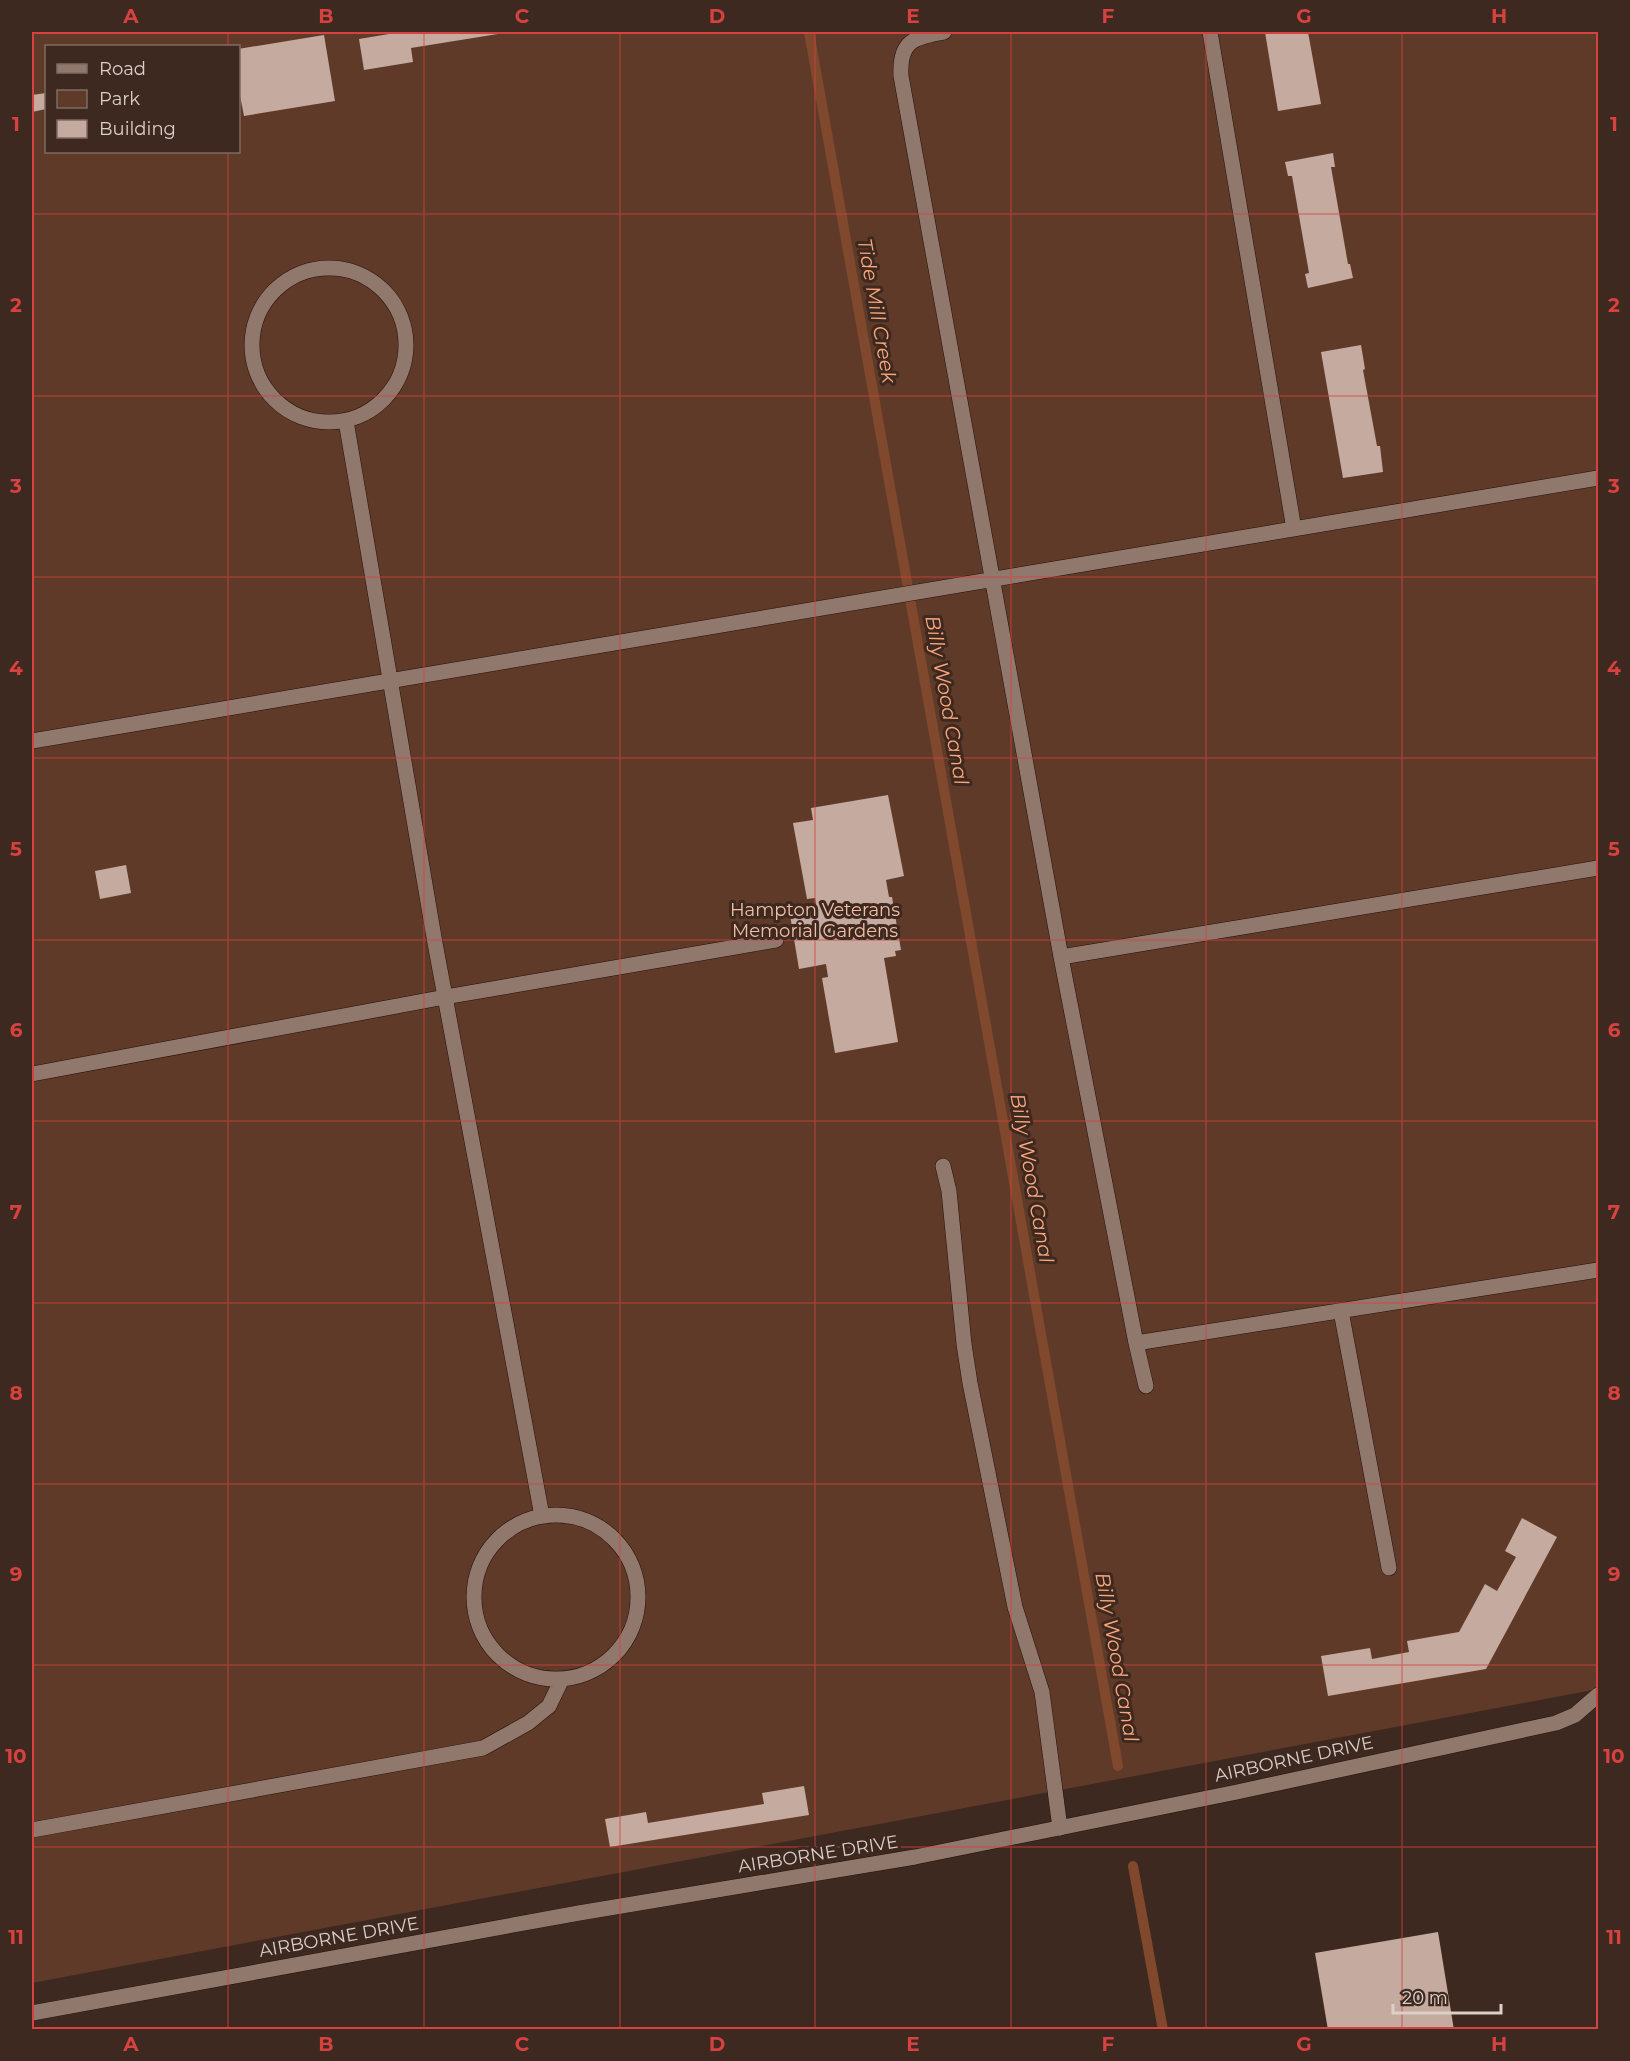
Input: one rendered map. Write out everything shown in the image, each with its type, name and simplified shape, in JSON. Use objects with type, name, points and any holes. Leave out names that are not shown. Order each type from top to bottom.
[{"type":"street","points":[[944,32],[924,35],[911,41],[903,51],[900,63],[901,76],[1061,957],[1146,1386]]},
{"type":"street","points":[[1210,32],[1294,529]]},
{"type":"street","points":[[339,268],[364,276],[386,292],[400,315],[406,341],[403,368],[390,392],[371,410],[346,421],[322,422],[298,416],[278,403],[262,384],[254,362],[252,338],[262,307],[271,293],[290,278],[312,269],[339,268]]},
{"type":"street","points":[[346,421],[445,997],[542,1516]]},
{"type":"street","points":[[32,741],[390,679],[1599,478]]},
{"type":"street","points":[[1061,957],[1599,868]]},
{"type":"street","points":[[32,1074],[445,997],[776,940]]},
{"type":"street","points":[[943,1166],[949,1191],[964,1344],[979,1434],[1015,1607],[1042,1692],[1060,1828]]},
{"type":"street","points":[[1136,1343],[1599,1270]]},
{"type":"street","points":[[1341,1311],[1389,1568]]},
{"type":"street","points":[[542,1516],[569,1516],[594,1524],[615,1540],[630,1562],[638,1587],[637,1614],[627,1638],[610,1659],[588,1673],[562,1679],[535,1677],[510,1665],[490,1646],[478,1621],[474,1593],[480,1566],[495,1542],[516,1525],[542,1516]]},
{"type":"street","points":[[32,1830],[483,1748],[528,1723],[549,1706],[562,1679]]},
{"type":"street","name":"AIRBORNE DRIVE","points":[[32,2013],[570,1915],[915,1857],[1060,1828],[1556,1723],[1575,1715],[1599,1695]]},
{"type":"green space","name":"Hampton Veterans Memorial Gardens","points":[[32,32],[1598,32],[1598,1689],[32,1983]]},
{"type":"building","points":[[401,32],[504,33],[411,48],[413,62],[364,70],[359,39]]},
{"type":"building","points":[[1265,32],[1308,32],[1321,104],[1278,111]]},
{"type":"building","points":[[324,35],[335,101],[244,116],[240,95],[240,49]]},
{"type":"building","points":[[45,93],[45,109],[32,112],[32,95]]},
{"type":"building","points":[[1333,153],[1335,167],[1331,167],[1348,264],[1350,264],[1353,278],[1308,288],[1305,274],[1309,273],[1292,176],[1288,176],[1285,162]]},
{"type":"building","points":[[1361,345],[1365,369],[1363,370],[1377,446],[1380,446],[1383,472],[1343,478],[1321,352]]},
{"type":"building","points":[[888,795],[904,876],[886,880],[889,897],[892,897],[901,950],[895,951],[896,956],[884,958],[898,1042],[835,1053],[822,978],[828,977],[826,964],[799,969],[790,915],[817,910],[815,898],[807,899],[793,823],[813,820],[811,808]]},
{"type":"building","points":[[126,865],[131,893],[100,899],[95,871]]},
{"type":"building","points":[[1522,1518],[1557,1537],[1486,1669],[1328,1696],[1321,1656],[1370,1648],[1372,1659],[1409,1652],[1407,1641],[1459,1632],[1485,1584],[1497,1591],[1516,1557],[1505,1551]]},
{"type":"building","points":[[804,1786],[809,1815],[610,1847],[605,1819],[646,1812],[648,1823],[764,1804],[762,1793]]},
{"type":"building","points":[[1438,1932],[1454,2030],[1328,2030],[1315,1953]]},
{"type":"waterway","name":"Billy Wood Canal","points":[[809,32],[1118,1766]]},
{"type":"waterway","name":"Billy Wood Canal","points":[[1133,1866],[1163,2030]]},
{"type":"water label","name":"Tide Mill Creek","points":[[877,311]]}]
